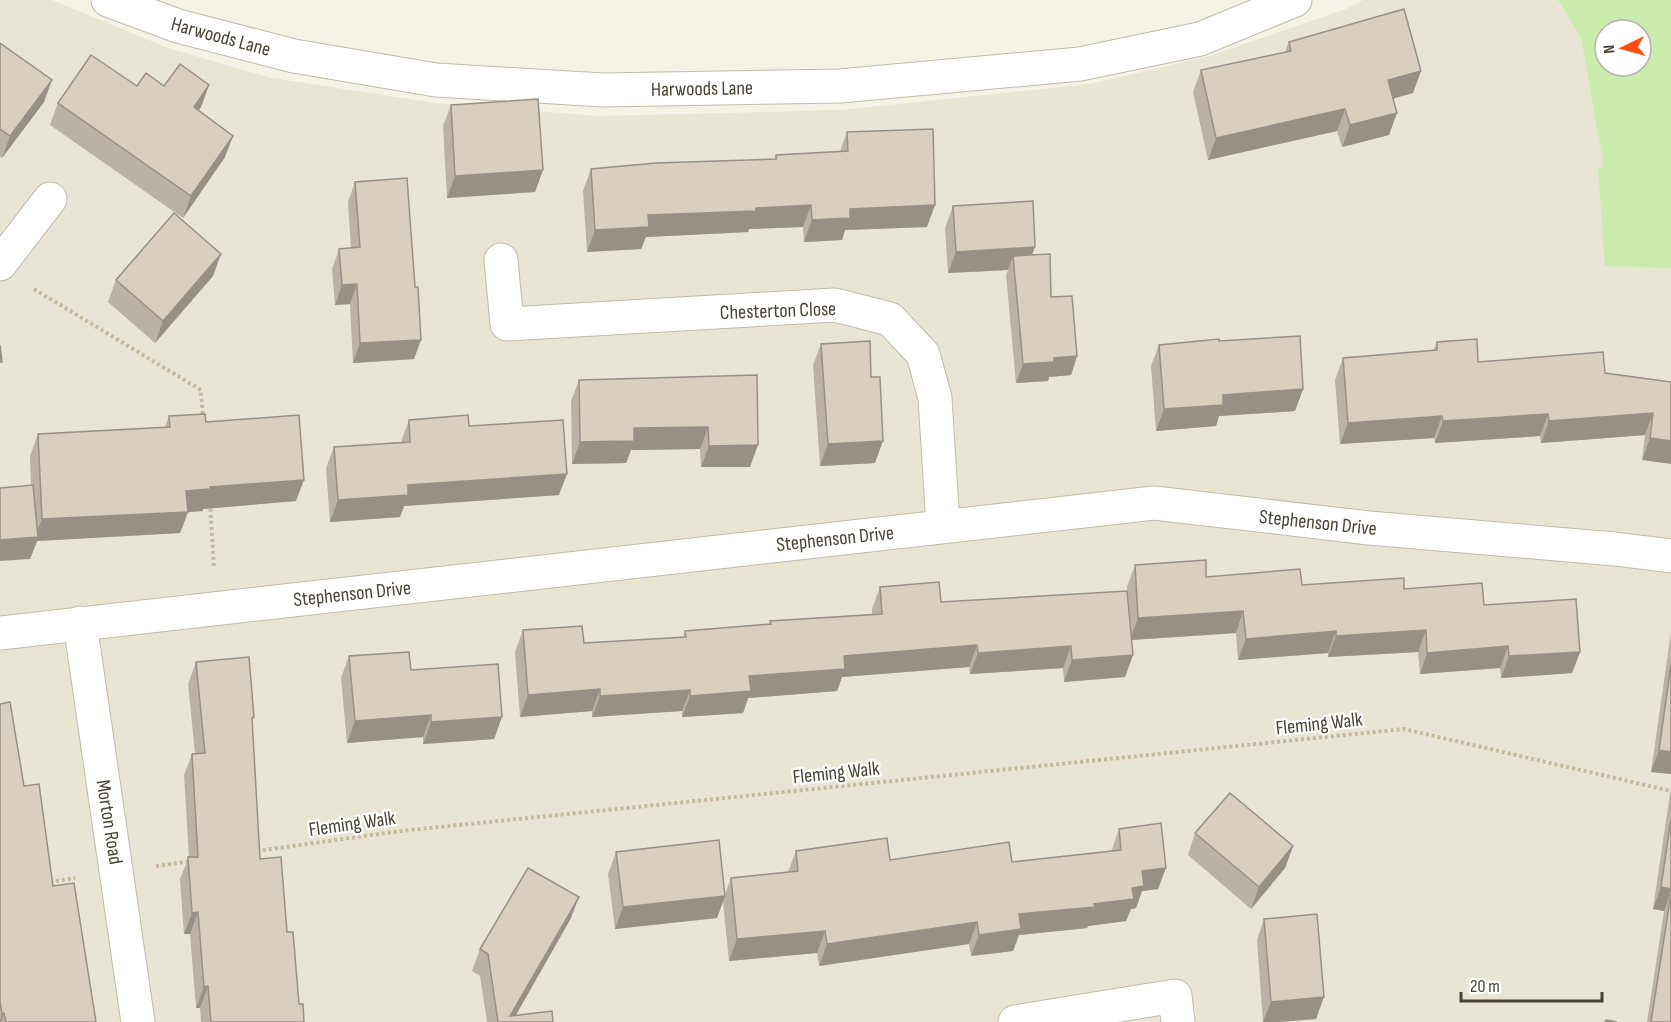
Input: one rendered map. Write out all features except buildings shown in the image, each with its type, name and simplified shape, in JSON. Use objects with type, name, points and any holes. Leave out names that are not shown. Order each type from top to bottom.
[{"type":"street","name":"Harwoods Lane","points":[[108,0],[178,26],[294,56],[435,80],[603,90],[840,86],[1080,64],[1200,39],[1295,0]]},
{"type":"street","points":[[0,264],[50,199]]},
{"type":"street","name":"Chesterton Close","points":[[501,260],[507,324],[835,305],[890,319],[923,354],[935,398],[943,526]]},
{"type":"street","name":"Stephenson Drive","points":[[0,633],[1154,503],[1369,528],[1615,549],[1671,556]]},
{"type":"street","name":"Morton Road","points":[[80,623],[138,1022]]},
{"type":"street","points":[[1015,1022],[1175,996]]},
{"type":"path","points":[[30,287],[201,390],[204,424]]},
{"type":"path","points":[[209,493],[217,608]]},
{"type":"path","name":"Fleming Walk","points":[[247,853],[400,831],[1404,729],[1671,791]]},
{"type":"path","points":[[47,883],[200,859]]},
{"type":"shaded area","points":[[0,0],[52,0],[168,48],[272,78],[435,103],[599,116],[840,110],[1090,84],[1209,56],[1346,9],[1363,0],[1671,0],[1671,1022],[0,1022]]},
{"type":"green space","points":[[1558,0],[1671,0],[1671,268],[1605,266],[1598,168],[1604,167],[1581,37]]}]
